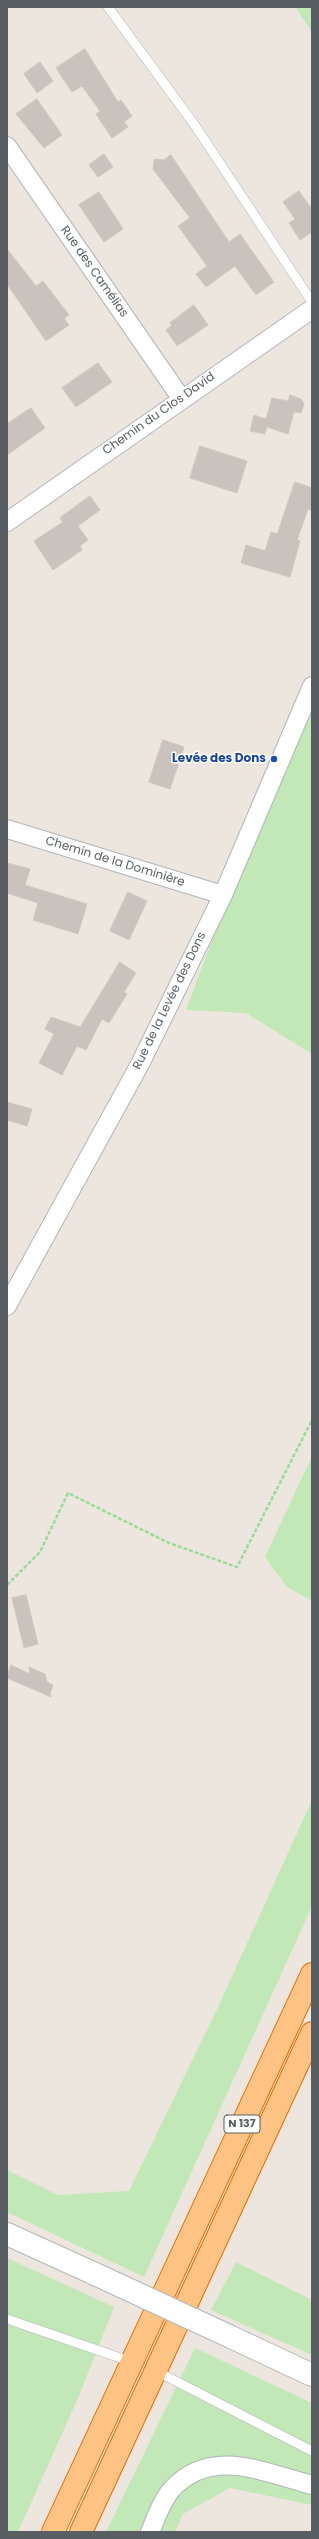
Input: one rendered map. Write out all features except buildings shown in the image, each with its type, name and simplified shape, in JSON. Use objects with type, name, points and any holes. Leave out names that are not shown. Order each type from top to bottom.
[{"type":"highway","name":"N 137","points":[[53,2532],[312,1974]]},
{"type":"highway","name":"N 137","points":[[81,2532],[312,2034]]},
{"type":"street","name":"Rue des Camélias","points":[[7,146],[181,398]]},
{"type":"street","name":"Chemin du Clos David","points":[[7,522],[181,398],[312,308]]},
{"type":"street","name":"Rue de la Levée des Dons","points":[[7,1306],[140,1064],[222,895],[312,686]]},
{"type":"street","name":"Chemin de la Dominière","points":[[7,829],[222,895]]},
{"type":"street","points":[[7,2234],[312,2375]]},
{"type":"street","points":[[150,2532],[172,2490],[186,2476],[210,2465],[243,2466],[312,2485]]},
{"type":"lane","points":[[108,7],[194,124],[312,302]]},
{"type":"lane","points":[[7,2319],[132,2362]]},
{"type":"lane","points":[[156,2371],[312,2451]]},
{"type":"path","points":[[7,1585],[40,1552],[68,1493],[170,1543],[237,1567],[312,1420]]},
{"type":"green space","points":[[295,7],[312,7],[312,32]]},
{"type":"green space","points":[[312,709],[312,1054],[246,1013],[186,1010],[223,911],[261,830]]},
{"type":"green space","points":[[312,1456],[312,1601],[287,1587],[265,1557]]},
{"type":"green space","points":[[312,1800],[312,1906],[144,2277],[7,2212],[7,2170],[58,2195],[129,2191],[219,2005]]},
{"type":"green space","points":[[7,2258],[114,2307],[78,2398],[18,2532],[7,2532]]},
{"type":"green space","points":[[236,2262],[312,2300],[312,2355],[211,2310]]},
{"type":"green space","points":[[195,2348],[312,2403],[312,2505],[230,2488],[183,2514],[175,2532],[106,2532]]},
{"type":"place","name":"Levée des Dons","points":[[274,759]]}]
